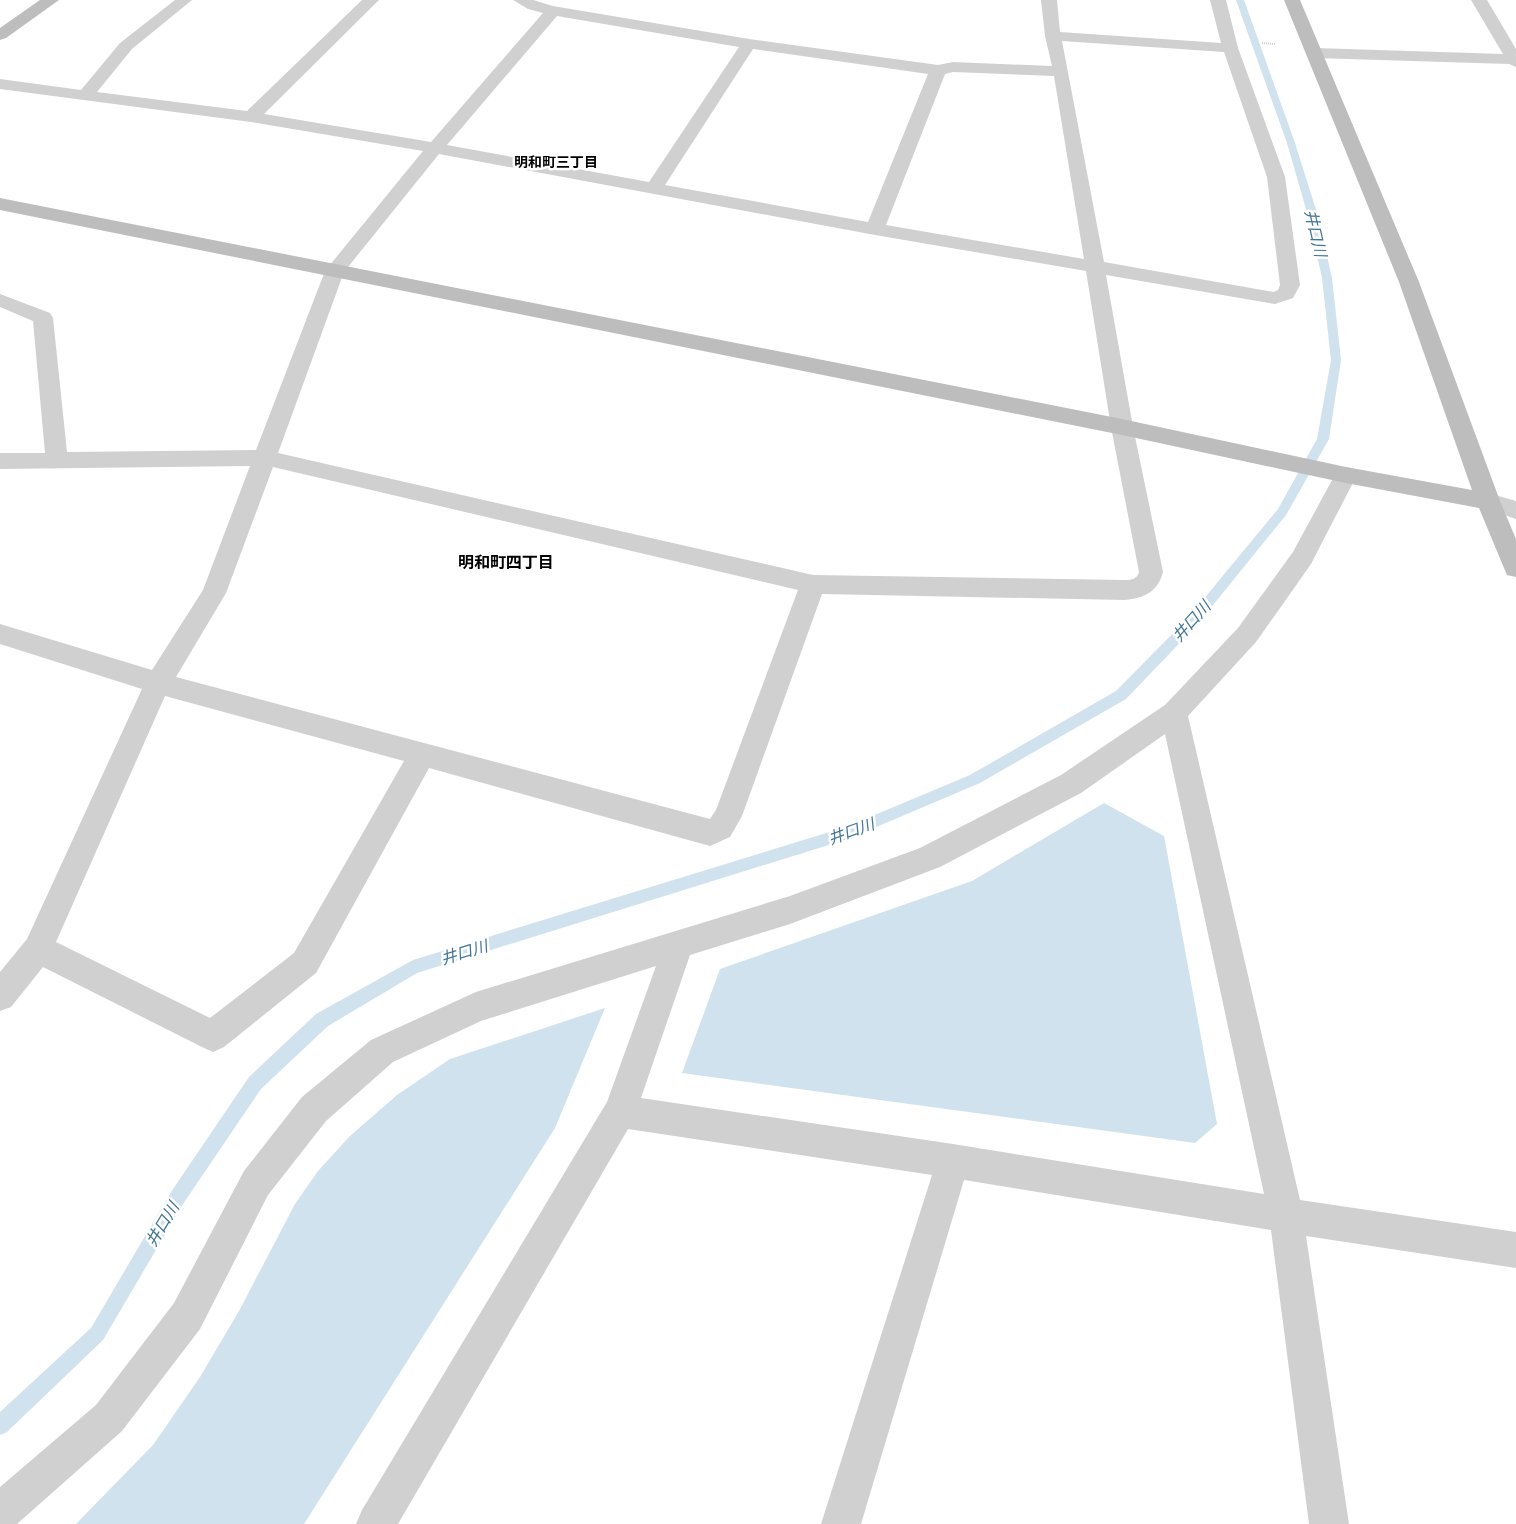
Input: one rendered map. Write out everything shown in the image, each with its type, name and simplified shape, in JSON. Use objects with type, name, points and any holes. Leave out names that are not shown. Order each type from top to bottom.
[{"type":"street","points":[[0,35],[51,0]]},
{"type":"street","points":[[85,95],[126,46],[184,0]]},
{"type":"street","points":[[251,117],[372,0]]},
{"type":"street","points":[[521,0],[533,6],[553,11],[749,44],[938,70],[953,67],[1061,71]]},
{"type":"street","points":[[0,461],[266,458],[813,584],[1125,590],[1144,586],[1149,580],[1151,572],[1122,426],[1061,71],[1053,36],[1050,0]]},
{"type":"street","points":[[0,84],[251,117],[435,148],[874,229],[1275,298],[1286,294],[1290,285],[1276,177],[1230,48],[1218,0]]},
{"type":"street","points":[[1292,0],[1409,282],[1488,501],[1516,568]]},
{"type":"street","points":[[1479,0],[1515,60]]},
{"type":"street","points":[[0,996],[38,949],[158,683],[214,593],[335,271],[435,148],[553,11]]},
{"type":"street","points":[[1053,36],[1230,48]]},
{"type":"street","points":[[654,188],[749,44]]},
{"type":"street","points":[[1315,53],[1515,60]]},
{"type":"street","points":[[874,229],[938,70]]},
{"type":"street","points":[[0,204],[1122,426],[1346,475],[1488,501],[1516,510]]},
{"type":"street","points":[[0,300],[43,318],[57,460]]},
{"type":"street","points":[[0,1513],[109,1418],[187,1316],[256,1183],[314,1109],[382,1051],[476,1007],[790,910],[930,858],[1071,784],[1174,714],[1247,635],[1302,558],[1346,475]]},
{"type":"street","points":[[3,638],[158,683],[710,834],[715,832],[728,816],[813,584]]},
{"type":"street","points":[[1174,714],[1286,1216],[1329,1524]]},
{"type":"street","points":[[38,949],[213,1036],[305,963],[422,754]]},
{"type":"street","points":[[376,1524],[620,1111],[679,944]]},
{"type":"street","points":[[620,1111],[954,1161],[1286,1216],[1516,1250]]},
{"type":"street","points":[[841,1524],[954,1161]]},
{"type":"water","points":[[1104,803],[1164,836],[1217,1124],[1195,1143],[682,1073],[720,969],[972,881]]},
{"type":"water","points":[[605,1008],[555,1128],[304,1524],[76,1524],[153,1445],[200,1377],[239,1311],[295,1204],[318,1171],[350,1136],[397,1095],[450,1059]]},
{"type":"waterway","name":"井口川","points":[[0,1425],[97,1334],[177,1198],[255,1083],[322,1020],[413,967],[848,833],[975,779],[1121,695],[1192,622],[1282,512],[1323,439],[1336,360],[1327,278],[1313,216],[1291,143],[1240,0]]},
{"type":"district","name":"明和町三丁目","points":[[556,162]]},
{"type":"district","name":"明和町四丁目","points":[[506,562]]}]
